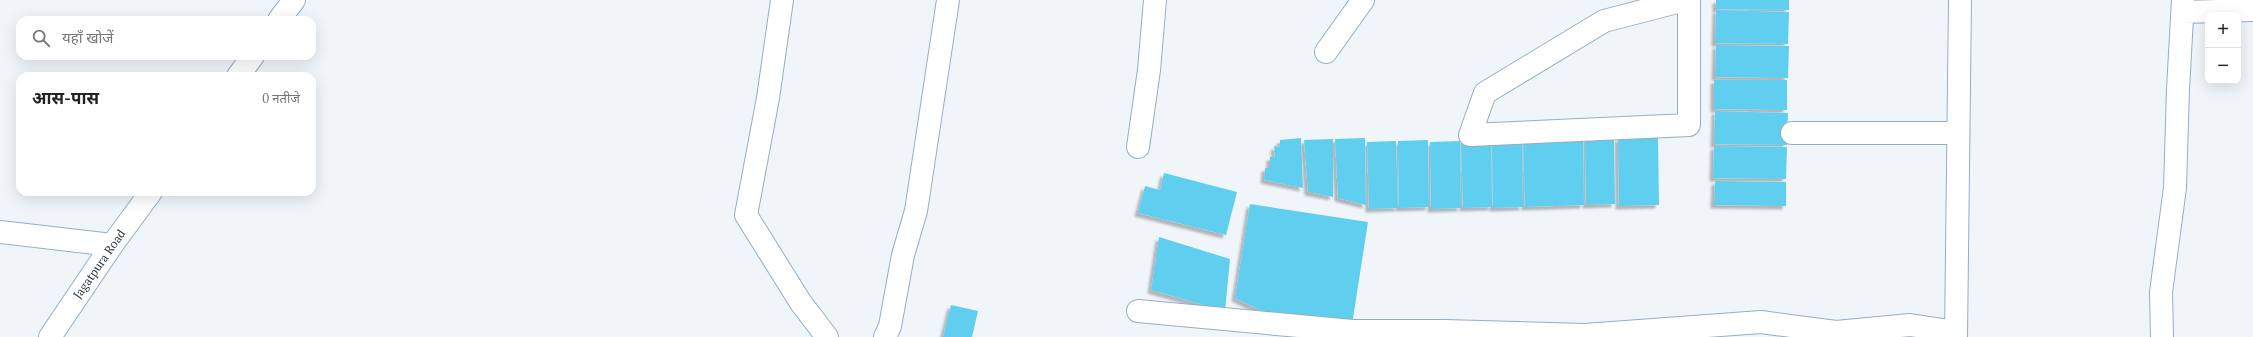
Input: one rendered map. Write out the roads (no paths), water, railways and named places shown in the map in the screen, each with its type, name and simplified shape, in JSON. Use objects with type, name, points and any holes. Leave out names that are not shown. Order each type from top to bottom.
[{"type":"street","points":[[282,16],[294,0]]},
{"type":"street","points":[[782,0],[768,98],[746,215],[801,303],[827,337]]},
{"type":"street","points":[[885,337],[890,326],[903,255],[916,211],[948,0]]},
{"type":"street","points":[[1138,147],[1149,70],[1155,0]]},
{"type":"street","points":[[1326,52],[1363,0]]},
{"type":"street","points":[[1685,0],[1604,21],[1486,93],[1470,134],[1689,125],[1689,0]]},
{"type":"street","points":[[1138,311],[1352,331],[1446,334],[1585,335],[1761,322],[1836,332],[1910,325],[1956,335],[1960,0]]},
{"type":"street","points":[[2162,337],[2161,292],[2175,188],[2178,89],[2183,6],[2253,10]]},
{"type":"street","points":[[241,72],[249,60]]},
{"type":"street","points":[[1792,133],[1958,133]]},
{"type":"street","name":"Jagatpura Road","points":[[50,337],[112,245],[148,196]]},
{"type":"street","points":[[0,232],[112,245]]}]
